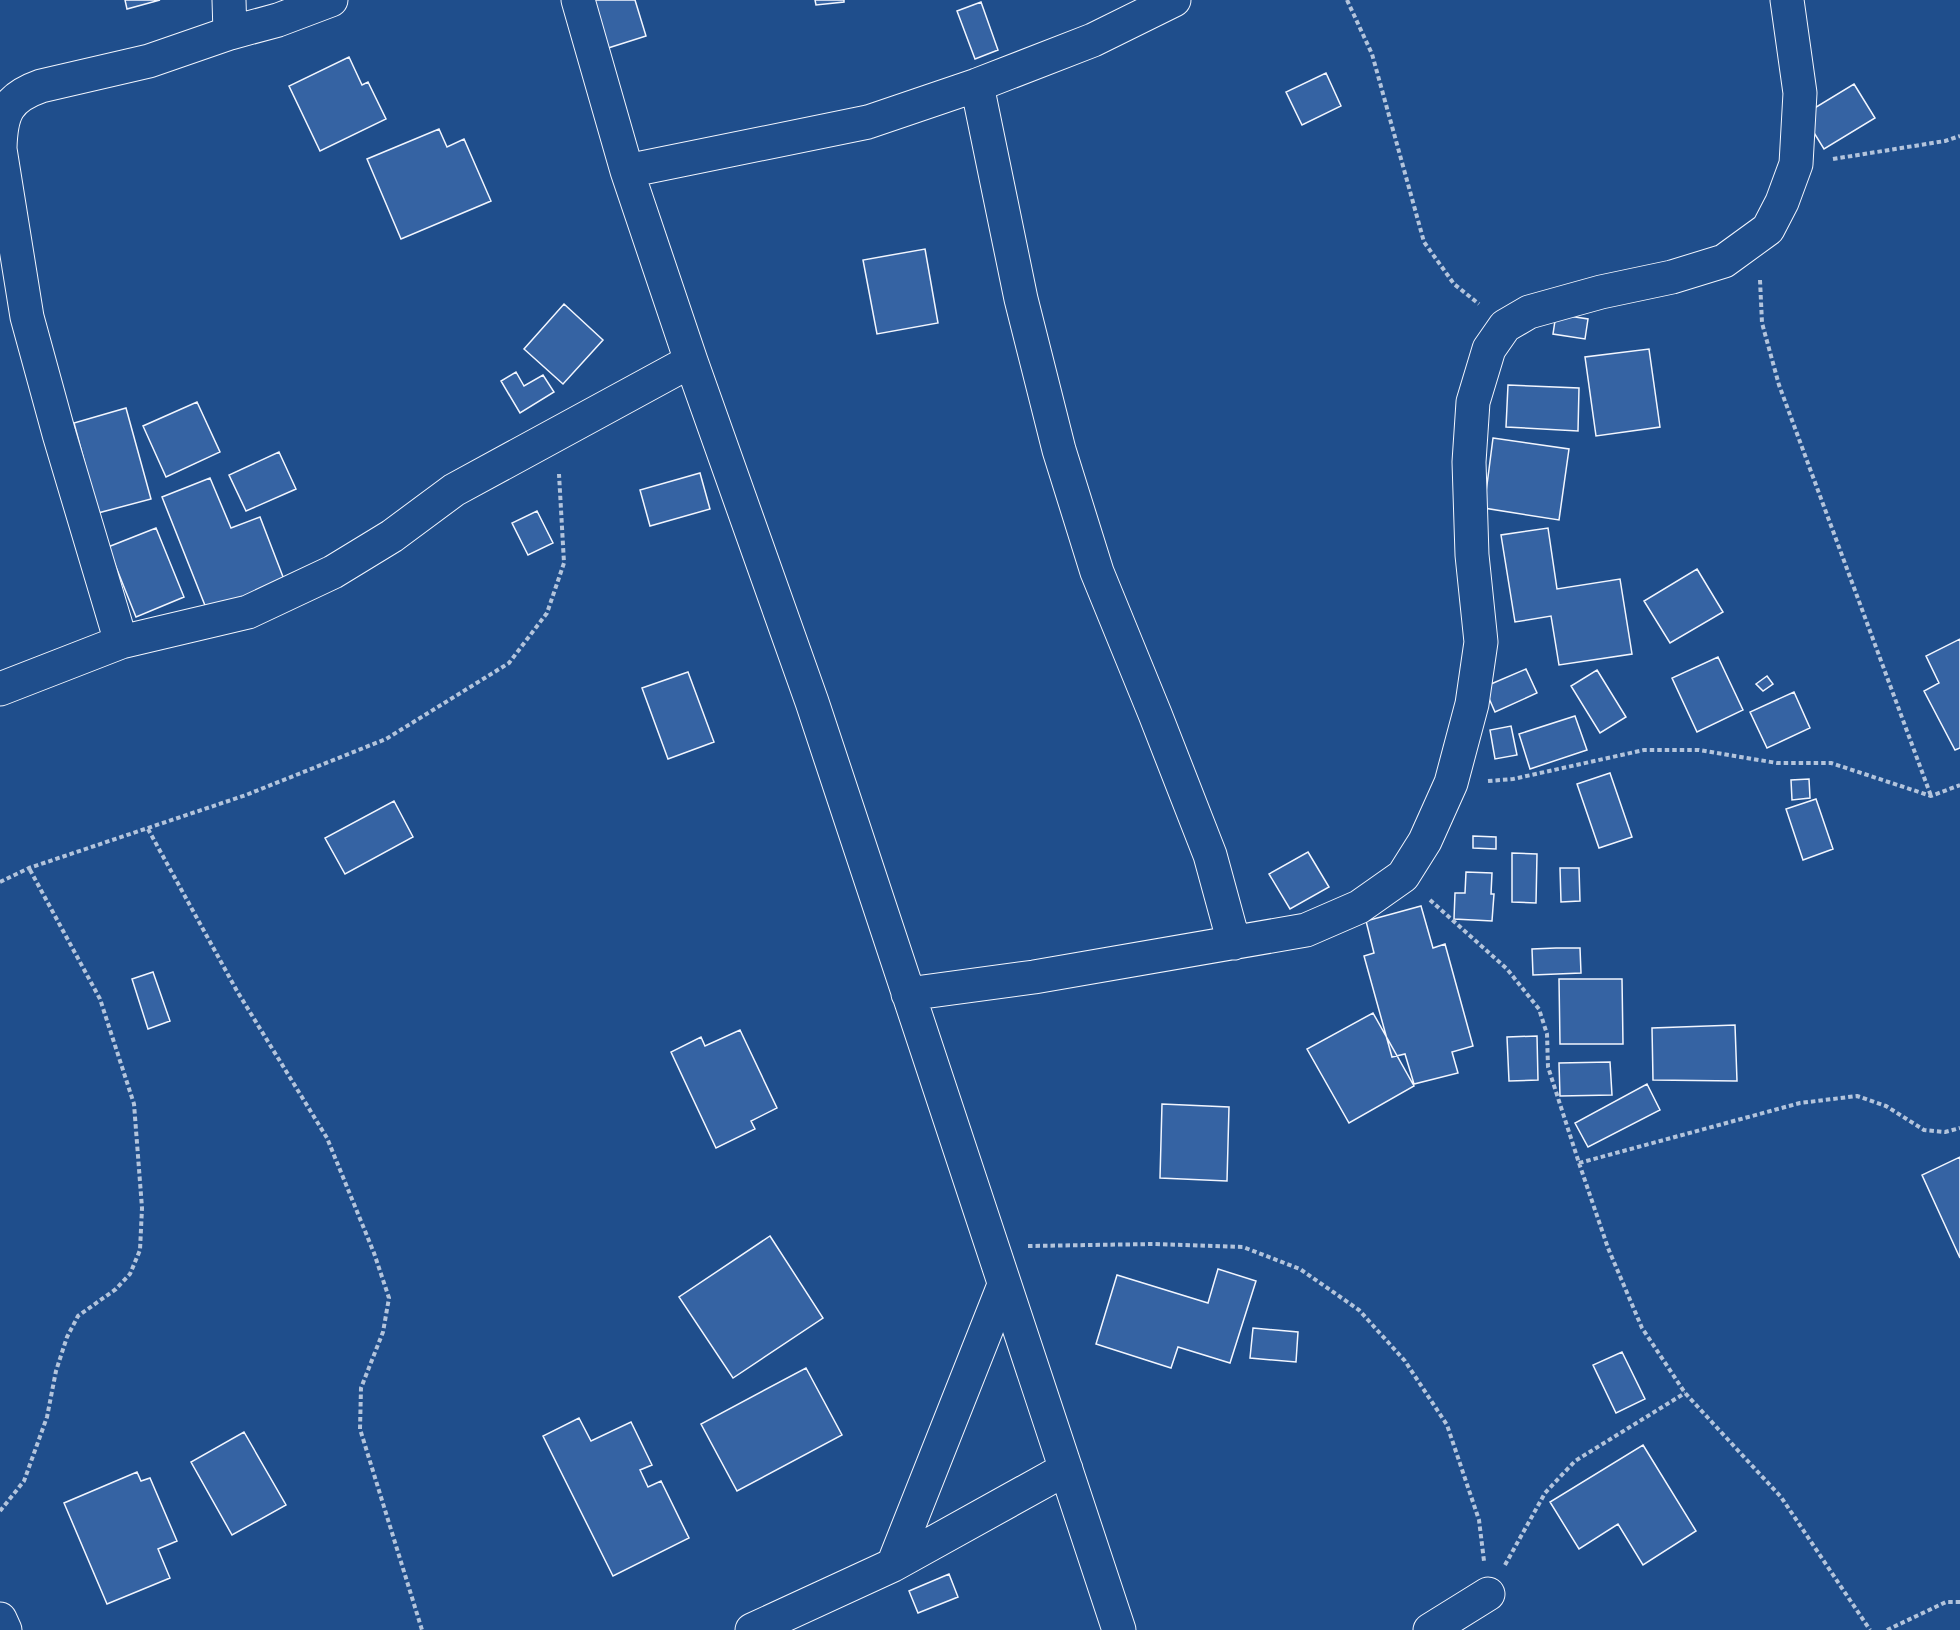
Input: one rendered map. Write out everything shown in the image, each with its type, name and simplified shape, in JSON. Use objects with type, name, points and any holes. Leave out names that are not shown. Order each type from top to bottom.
[{"type":"street","points":[[229,0],[230,33]]},
{"type":"street","points":[[121,642],[59,434],[27,316],[0,148],[1,122],[17,97],[29,90],[149,61],[230,33],[278,20],[331,0]]},
{"type":"street","points":[[578,0],[627,171],[691,361],[812,702],[1119,1630]]},
{"type":"street","points":[[627,171],[868,123],[977,85],[1093,40],[1174,0]]},
{"type":"street","points":[[908,994],[1034,977],[1306,930],[1359,907],[1403,876],[1425,841],[1451,783],[1472,704],[1481,642],[1472,555],[1469,462],[1473,402],[1489,349],[1505,326],[1529,312],[1601,292],[1672,277],[1725,261],[1768,229],[1782,202],[1796,165],[1800,93],[1786,0]]},
{"type":"street","points":[[977,85],[1019,287],[1059,450],[1097,572],[1210,855],[1234,944]]},
{"type":"street","points":[[0,689],[121,642],[248,612],[333,572],[392,536],[454,490],[691,361]]},
{"type":"street","points":[[893,1564],[1004,1285]]},
{"type":"street","points":[[752,1630],[893,1564],[1066,1469]]},
{"type":"street","points":[[1430,1630],[1488,1594]]},
{"type":"street","points":[[0,1619],[5,1630]]},
{"type":"path","points":[[1347,0],[1372,54],[1424,242],[1454,284],[1505,326]]},
{"type":"path","points":[[1796,165],[1945,141],[1960,136]]},
{"type":"path","points":[[1768,229],[1760,275],[1762,323],[1779,385],[1931,796]]},
{"type":"path","points":[[0,882],[29,868],[246,795],[386,739],[509,663],[547,613],[564,563],[556,434]]},
{"type":"path","points":[[1451,783],[1513,779],[1644,750],[1699,750],[1777,763],[1831,763],[1931,796],[1960,785]]},
{"type":"path","points":[[148,829],[237,991],[327,1138],[374,1253],[389,1298],[383,1332],[361,1388],[360,1429],[422,1630]]},
{"type":"path","points":[[0,1511],[24,1481],[47,1417],[56,1371],[67,1337],[78,1316],[117,1289],[130,1274],[140,1250],[141,1208],[134,1104],[100,999],[29,868]]},
{"type":"path","points":[[1403,876],[1507,969],[1539,1009],[1548,1034],[1548,1067],[1608,1248],[1642,1328],[1685,1393],[1781,1497],[1870,1630]]},
{"type":"path","points":[[1579,1163],[1800,1103],[1857,1096],[1886,1106],[1924,1130],[1945,1132],[1960,1128]]},
{"type":"path","points":[[991,1247],[1154,1244],[1243,1247],[1300,1269],[1359,1310],[1405,1361],[1447,1425],[1479,1520],[1488,1594]]},
{"type":"path","points":[[1488,1594],[1545,1493],[1575,1461],[1685,1393]]},
{"type":"path","points":[[1887,1630],[1946,1602],[1960,1602]]},
{"type":"building","points":[[125,0],[160,0],[127,9]]},
{"type":"building","points":[[588,0],[635,0],[646,36],[605,49]]},
{"type":"building","points":[[815,0],[844,0],[844,2],[816,5]]},
{"type":"building","points":[[981,2],[998,50],[975,59],[957,11]]},
{"type":"building","points":[[349,57],[362,85],[368,82],[386,119],[320,151],[289,86]]},
{"type":"building","points":[[1326,73],[1341,106],[1302,125],[1286,92]]},
{"type":"building","points":[[1854,84],[1875,118],[1824,149],[1803,115]]},
{"type":"building","points":[[439,129],[447,147],[464,139],[491,201],[401,239],[367,159]]},
{"type":"building","points":[[925,249],[938,323],[877,334],[863,260]]},
{"type":"building","points":[[564,304],[603,340],[563,384],[524,349]]},
{"type":"building","points":[[1556,314],[1588,319],[1585,339],[1553,334]]},
{"type":"building","points":[[1649,349],[1660,427],[1596,436],[1585,357]]},
{"type":"building","points":[[516,372],[524,386],[543,375],[554,392],[520,413],[501,381]]},
{"type":"building","points":[[1508,385],[1579,388],[1578,431],[1506,427]]},
{"type":"building","points":[[197,402],[220,452],[166,477],[143,426]]},
{"type":"building","points":[[126,408],[151,499],[98,513],[74,423]]},
{"type":"building","points":[[1493,438],[1569,449],[1559,520],[1484,508]]},
{"type":"building","points":[[279,452],[296,489],[246,511],[229,475]]},
{"type":"building","points":[[700,473],[710,509],[650,526],[640,490]]},
{"type":"building","points":[[210,478],[231,528],[260,517],[285,582],[208,613],[162,497]]},
{"type":"building","points":[[537,511],[553,543],[528,555],[512,523]]},
{"type":"building","points":[[156,528],[184,597],[136,617],[108,547]]},
{"type":"building","points":[[1548,528],[1557,589],[1620,579],[1632,654],[1559,665],[1551,616],[1515,622],[1501,535]]},
{"type":"building","points":[[1697,569],[1723,612],[1670,643],[1644,601]]},
{"type":"building","points":[[1960,639],[1960,748],[1955,750],[1924,691],[1939,683],[1926,656]]},
{"type":"building","points":[[1718,657],[1743,710],[1697,732],[1672,678]]},
{"type":"building","points":[[1526,669],[1537,693],[1495,712],[1484,687]]},
{"type":"building","points":[[1597,670],[1626,717],[1600,733],[1571,686]]},
{"type":"building","points":[[688,672],[714,742],[668,759],[642,688]]},
{"type":"building","points":[[1767,676],[1773,684],[1763,691],[1756,684]]},
{"type":"building","points":[[1794,692],[1810,728],[1767,748],[1750,712]]},
{"type":"building","points":[[1575,716],[1587,750],[1530,769],[1519,734]]},
{"type":"building","points":[[1511,726],[1517,755],[1495,759],[1490,730]]},
{"type":"building","points":[[1610,773],[1632,837],[1599,848],[1577,784]]},
{"type":"building","points":[[1809,779],[1810,798],[1792,800],[1791,780]]},
{"type":"building","points":[[1816,799],[1833,849],[1803,860],[1786,809]]},
{"type":"building","points":[[394,801],[413,837],[345,874],[325,838]]},
{"type":"building","points":[[1473,836],[1496,837],[1496,849],[1473,848]]},
{"type":"building","points":[[1308,852],[1329,887],[1290,909],[1269,874]]},
{"type":"building","points":[[1512,853],[1537,854],[1536,903],[1512,902]]},
{"type":"building","points":[[1560,868],[1579,868],[1580,901],[1561,902]]},
{"type":"building","points":[[1466,872],[1492,873],[1491,894],[1494,894],[1492,921],[1454,919],[1455,893],[1465,893]]},
{"type":"building","points":[[1421,906],[1433,948],[1445,944],[1473,1046],[1452,1052],[1458,1073],[1414,1084],[1405,1054],[1392,1057],[1364,956],[1374,953],[1366,921]]},
{"type":"building","points":[[1580,948],[1581,973],[1533,975],[1532,949]]},
{"type":"building","points":[[153,972],[170,1021],[148,1029],[132,979]]},
{"type":"building","points":[[1559,979],[1622,979],[1623,1044],[1560,1044]]},
{"type":"building","points":[[1373,1013],[1414,1086],[1349,1123],[1307,1049]]},
{"type":"building","points":[[1735,1025],[1737,1081],[1653,1080],[1652,1028]]},
{"type":"building","points":[[740,1030],[777,1108],[751,1121],[755,1129],[716,1148],[671,1052],[701,1037],[705,1046]]},
{"type":"building","points":[[1537,1036],[1538,1080],[1509,1081],[1507,1037]]},
{"type":"building","points":[[1610,1062],[1612,1095],[1560,1096],[1559,1063]]},
{"type":"building","points":[[1647,1084],[1660,1110],[1588,1147],[1575,1123]]},
{"type":"building","points":[[1162,1104],[1229,1107],[1227,1181],[1160,1178]]},
{"type":"building","points":[[1960,1157],[1960,1258],[1922,1175]]},
{"type":"building","points":[[770,1236],[823,1318],[733,1378],[679,1297]]},
{"type":"building","points":[[1218,1269],[1256,1281],[1230,1363],[1178,1347],[1171,1368],[1096,1344],[1117,1275],[1208,1303]]},
{"type":"building","points":[[1253,1328],[1298,1332],[1296,1362],[1250,1358]]},
{"type":"building","points":[[1622,1352],[1645,1399],[1616,1413],[1593,1365]]},
{"type":"building","points":[[806,1368],[842,1435],[737,1491],[701,1424]]},
{"type":"building","points":[[579,1418],[591,1441],[631,1422],[652,1465],[640,1470],[648,1487],[661,1481],[689,1538],[613,1576],[543,1436]]},
{"type":"building","points":[[244,1432],[286,1505],[232,1535],[191,1462]]},
{"type":"building","points":[[1643,1445],[1696,1531],[1643,1565],[1618,1524],[1579,1549],[1550,1502]]},
{"type":"building","points":[[137,1472],[141,1481],[150,1478],[177,1541],[158,1549],[170,1578],[107,1604],[64,1503]]},
{"type":"building","points":[[949,1574],[958,1597],[918,1613],[909,1591]]}]
